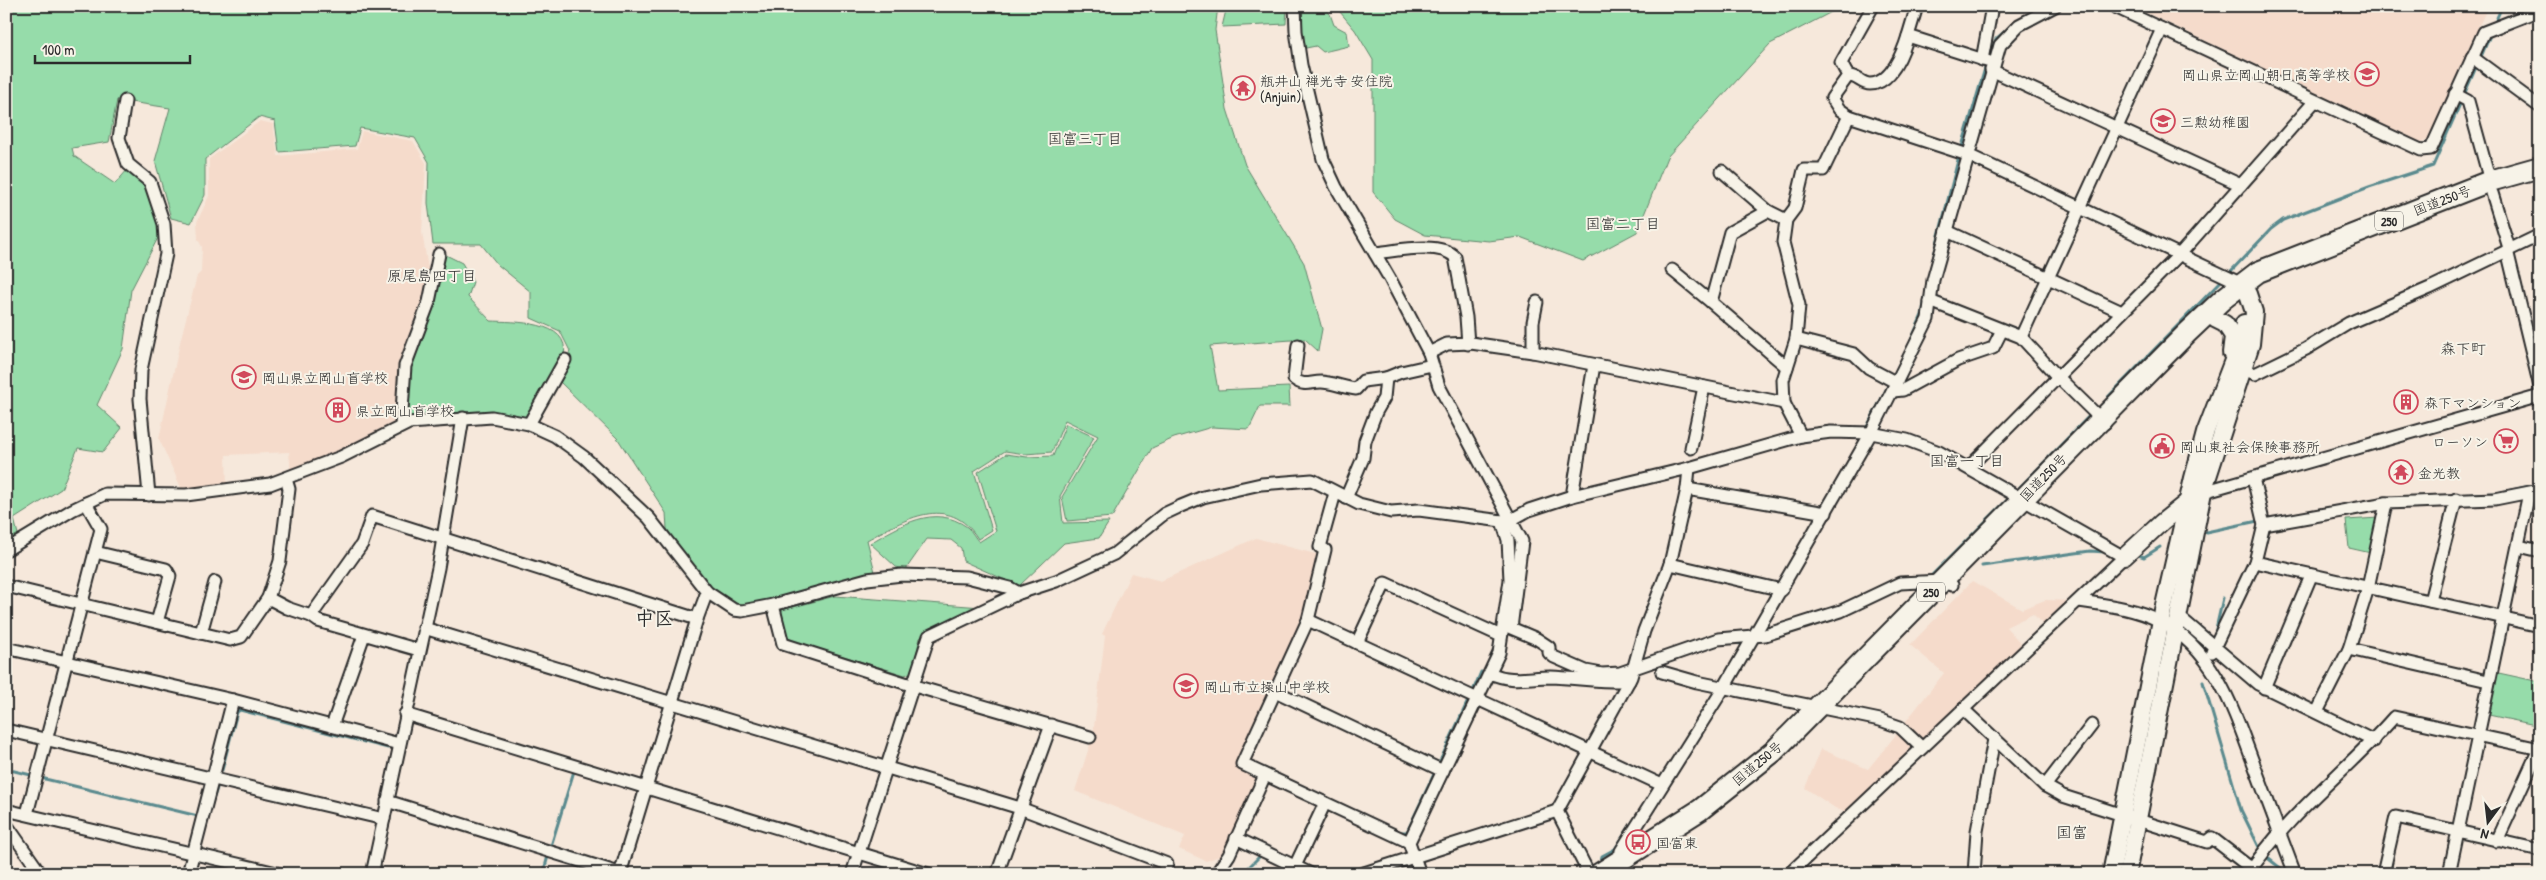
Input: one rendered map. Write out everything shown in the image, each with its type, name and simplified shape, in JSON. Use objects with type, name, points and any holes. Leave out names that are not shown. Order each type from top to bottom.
[{"type":"highway","name":"国道250号","points":[[1599,874],[1625,865],[1705,817],[1776,760],[1823,708],[2028,501],[2223,299],[2243,293],[2305,264],[2540,166]]},
{"type":"highway","name":"国道250号","points":[[2491,187],[2540,179]]},
{"type":"highway","name":"国道250号","points":[[2105,422],[2243,293]]},
{"type":"street","points":[[1295,6],[1301,66],[1322,159],[1429,353],[1439,386],[1507,520],[1522,541],[1511,628],[1537,639],[1549,647],[1550,653],[1554,657],[1586,671],[1602,674],[1631,674]]},
{"type":"street","points":[[1873,6],[1841,63],[1848,76],[1871,84],[1878,82],[1902,59],[1917,6]]},
{"type":"street","points":[[1625,865],[1621,851],[1659,783],[1721,686],[1778,590],[1867,433],[1928,319],[1933,280],[1947,231],[1963,153],[1988,63],[1992,6]]},
{"type":"street","points":[[1988,63],[2006,36],[2055,6]]},
{"type":"street","points":[[2113,6],[2422,150],[2430,149],[2460,97],[2476,60],[2484,32],[2540,10]]},
{"type":"street","points":[[2021,338],[2162,29]]},
{"type":"street","points":[[1908,36],[1988,63],[2241,185]]},
{"type":"street","points":[[2476,60],[2540,107]]},
{"type":"street","points":[[1848,76],[1832,98],[1839,109],[1849,116],[1963,153],[2180,254],[2243,293],[2254,312],[2254,331],[2243,369],[2196,496]]},
{"type":"street","points":[[2460,97],[2491,187],[2508,249],[2540,387]]},
{"type":"street","points":[[1969,467],[2057,376],[2180,254],[2315,101]]},
{"type":"street","points":[[125,102],[119,138],[128,164],[150,182],[166,235],[166,254],[141,370],[140,406],[149,495]]},
{"type":"street","points":[[1802,436],[1784,404],[1783,380],[1796,338],[1799,305],[1783,242],[1786,220],[1794,208],[1804,170],[1823,170],[1849,116]]},
{"type":"street","points":[[1722,171],[1768,211],[1786,220]]},
{"type":"street","points":[[1712,302],[1730,232],[1768,211]]},
{"type":"street","points":[[1947,231],[2122,312]]},
{"type":"street","points":[[2243,369],[2255,374],[2306,349],[2349,323],[2430,288],[2540,235]]},
{"type":"street","points":[[1375,253],[1436,248],[1450,252],[1455,257],[1465,308],[1468,344]]},
{"type":"street","points":[[401,426],[405,366],[429,302],[439,254]]},
{"type":"street","points":[[1672,270],[1787,367]]},
{"type":"street","points":[[2111,874],[2130,817],[2196,496],[2205,433],[2243,329],[2243,293]]},
{"type":"street","points":[[1930,301],[2021,338],[2105,422]]},
{"type":"street","points":[[1533,352],[1533,322],[1537,302]]},
{"type":"street","points":[[2215,319],[2225,324],[2233,336],[2226,377]]},
{"type":"street","points":[[1796,338],[1854,354],[1869,368],[1903,390],[1958,360],[1993,348],[2002,330]]},
{"type":"street","points":[[1298,344],[1294,378],[1300,383],[1322,382],[1356,389],[1363,381],[1386,378],[1400,372],[1432,365]]},
{"type":"street","points":[[1429,353],[1447,344],[1468,344],[1533,352],[1784,404]]},
{"type":"street","points":[[529,424],[565,360]]},
{"type":"street","points":[[1572,496],[1594,365]]},
{"type":"street","points":[[1386,378],[1384,398],[1376,412],[1365,441],[1363,458],[1340,495],[1320,547],[1325,550],[1308,620],[1242,764],[1409,842]]},
{"type":"street","points":[[1691,448],[1704,387]]},
{"type":"street","points":[[1789,874],[2124,557],[2196,496],[2540,396]]},
{"type":"street","points":[[6,550],[86,503],[105,494],[186,496],[270,484],[341,457],[409,423],[492,417],[529,424],[555,436],[584,457],[649,518],[707,592],[726,607],[742,611],[773,605],[867,579],[902,575],[967,577],[1010,588],[1020,593]]},
{"type":"street","points":[[372,874],[424,628],[463,418]]},
{"type":"street","points":[[852,874],[911,685],[929,636],[1020,593],[1056,581],[1114,554],[1164,514],[1203,497],[1261,484],[1289,480],[1312,480],[1358,504],[1391,512],[1419,510],[1507,520],[1529,510],[1572,496],[1689,468],[1802,436],[1831,432],[1867,433],[1915,443],[1939,452],[1969,467],[2124,557]]},
{"type":"street","points":[[1361,874],[1557,812],[1631,674],[1644,631],[1670,564],[1687,490],[1689,468]]},
{"type":"street","points":[[2209,664],[2214,647],[2255,562],[2264,525],[2253,478]]},
{"type":"street","points":[[6,586],[230,640],[241,637],[268,598],[280,561],[289,489],[286,479]]},
{"type":"street","points":[[1687,490],[1822,512]]},
{"type":"street","points":[[2264,525],[2386,503],[2495,499],[2534,492],[2502,617],[2449,874]]},
{"type":"street","points":[[2430,601],[2456,499]]},
{"type":"street","points":[[27,814],[101,529],[86,503]]},
{"type":"street","points":[[2316,712],[2349,649],[2368,588],[2386,503]]},
{"type":"street","points":[[311,616],[362,544],[372,516],[697,618]]},
{"type":"street","points":[[1420,874],[1409,842],[1439,769],[1490,673],[1498,653],[1510,580],[1507,520]]},
{"type":"street","points":[[2519,546],[2540,550]]},
{"type":"street","points":[[95,552],[166,569],[170,576],[157,622]]},
{"type":"street","points":[[2255,562],[2540,626]]},
{"type":"street","points":[[1670,564],[1778,590]]},
{"type":"street","points":[[2264,688],[2311,576]]},
{"type":"street","points":[[202,633],[215,582]]},
{"type":"street","points":[[1357,644],[1385,583],[1501,636]]},
{"type":"street","points":[[1490,673],[1506,680],[1544,677],[1592,682],[1631,674],[1718,639],[1765,635],[1841,611],[1900,583],[1947,583]]},
{"type":"street","points":[[387,801],[620,874],[697,618],[707,592]]},
{"type":"street","points":[[268,598],[287,608],[311,616],[318,621],[419,650]]},
{"type":"street","points":[[2079,601],[2127,609],[2171,622],[2214,647],[2264,688],[2374,741]]},
{"type":"street","points":[[773,605],[783,644],[911,685],[1090,737]]},
{"type":"street","points":[[1308,620],[1659,783]]},
{"type":"street","points":[[2171,622],[2209,664],[2230,699],[2295,874]]},
{"type":"street","points":[[424,628],[1020,808],[1167,864],[1163,874]]},
{"type":"street","points":[[332,726],[364,634]]},
{"type":"street","points":[[6,648],[233,700],[399,744]]},
{"type":"street","points":[[2349,649],[2488,681]]},
{"type":"street","points":[[1662,672],[1697,682],[1880,720],[1900,727],[1922,748]]},
{"type":"street","points":[[1275,691],[1439,769]]},
{"type":"street","points":[[188,874],[233,700]]},
{"type":"street","points":[[1963,709],[2045,786],[2063,796],[2206,842],[2212,838],[2250,871],[2279,832],[2374,741],[2394,717],[2539,749],[2498,841]]},
{"type":"street","points":[[406,714],[928,874]]},
{"type":"street","points":[[997,874],[1051,725]]},
{"type":"street","points":[[2045,786],[2092,725]]},
{"type":"street","points":[[6,730],[384,819]]},
{"type":"street","points":[[1974,874],[1977,831],[1994,739]]},
{"type":"street","points":[[1216,874],[1229,855],[1265,775]]},
{"type":"street","points":[[1295,866],[1325,803]]},
{"type":"street","points":[[6,810],[281,874]]},
{"type":"street","points":[[1557,812],[1589,874]]},
{"type":"street","points":[[2127,874],[2130,817]]},
{"type":"street","points":[[2383,874],[2396,817],[2540,850]]},
{"type":"street","points":[[6,824],[42,874]]},
{"type":"street","points":[[1236,838],[1311,874]]},
{"type":"shaded area","name":"岡山県立岡山朝日高等学校","points":[[2132,6],[2488,6],[2428,139],[2420,142]]},
{"type":"shaded area","points":[[260,121],[273,124],[278,156],[357,149],[362,131],[413,141],[426,163],[422,232],[429,275],[397,424],[291,475],[289,452],[226,455],[227,487],[183,492],[159,439],[181,338],[197,276],[201,272],[202,247],[198,239],[197,222],[209,196],[209,159]]},
{"type":"shaded area","name":"岡山市立操山中学校","points":[[1256,538],[1319,555],[1303,618],[1236,766],[1257,777],[1259,782],[1225,854],[1206,861],[1179,849],[1185,836],[1075,791],[1093,735],[1105,636],[1102,634],[1131,573],[1161,581]]},
{"type":"shaded area","points":[[1972,581],[2022,609],[2045,600],[2074,601],[2046,627],[2033,614],[2006,627],[2024,647],[1919,741],[1903,725],[1944,673],[1910,645]]},
{"type":"shaded area","points":[[1899,731],[1914,748],[1847,813],[1835,808],[1805,788],[1821,749],[1868,769]]},
{"type":"green space","points":[[6,6],[1218,6],[1215,30],[1227,109],[1245,165],[1304,263],[1322,329],[1318,351],[1305,339],[1210,346],[1218,390],[1289,387],[1290,406],[1260,406],[1249,429],[1212,427],[1174,438],[1152,448],[1112,517],[1067,521],[1062,497],[1098,436],[1065,420],[1052,452],[1025,454],[1005,451],[974,471],[992,530],[978,539],[966,525],[954,517],[940,513],[926,514],[896,525],[867,540],[875,572],[782,598],[744,606],[736,605],[713,589],[683,553],[667,529],[666,513],[618,439],[559,381],[570,351],[560,331],[531,318],[531,292],[498,265],[481,244],[433,244],[428,203],[429,162],[415,138],[360,128],[355,146],[279,152],[275,121],[259,117],[205,159],[205,195],[191,223],[171,218],[155,161],[170,108],[117,100],[109,142],[72,148],[74,156],[115,184],[128,169],[146,186],[161,232],[131,290],[123,349],[97,405],[122,428],[103,452],[78,448],[61,489],[14,519],[19,538],[6,544]]},
{"type":"green space","points":[[1227,6],[1287,6],[1286,24],[1222,27]]},
{"type":"green space","points":[[1297,6],[1323,6],[1330,14],[1334,25],[1347,32],[1349,46],[1323,52],[1316,46],[1301,49]]},
{"type":"green space","points":[[1335,6],[1843,6],[1770,44],[1667,157],[1637,232],[1583,261],[1520,237],[1489,241],[1425,235],[1395,219],[1373,192],[1373,60],[1355,30]]},
{"type":"green space","points":[[444,254],[462,263],[473,282],[468,297],[491,321],[538,325],[550,329],[559,335],[564,344],[564,356],[559,370],[529,421],[410,421],[404,414],[407,370]]},
{"type":"green space","points":[[1066,424],[1094,437],[1060,496],[1063,523],[1109,522],[1099,538],[1064,543],[1019,586],[963,561],[961,548],[951,540],[927,539],[906,569],[896,567],[870,543],[905,524],[930,517],[955,520],[967,527],[979,542],[996,531],[978,472],[1006,454],[1027,457],[1053,456]]},
{"type":"green space","points":[[2379,518],[2371,553],[2349,548],[2346,520]]},
{"type":"green space","points":[[835,596],[982,607],[920,638],[912,672],[905,675],[791,640],[784,626],[782,610]]},
{"type":"green space","points":[[2494,672],[2540,682],[2540,726],[2484,714]]},
{"type":"waterway","points":[[2494,25],[2502,6]]},
{"type":"waterway","points":[[1988,59],[1996,39],[2017,21]]},
{"type":"waterway","points":[[2480,59],[2491,33]]},
{"type":"waterway","points":[[1961,150],[1986,65]]},
{"type":"waterway","points":[[2231,271],[2271,229],[2283,220],[2369,187],[2433,166],[2477,65]]},
{"type":"waterway","points":[[1930,271],[1959,156]]},
{"type":"waterway","points":[[2108,397],[2223,279]]},
{"type":"waterway","points":[[1911,340],[1922,315],[1926,292]]},
{"type":"waterway","points":[[1866,429],[1890,382]]},
{"type":"waterway","points":[[2018,489],[2091,414]]},
{"type":"waterway","points":[[2456,495],[2497,493],[2540,484]]},
{"type":"waterway","points":[[1929,578],[2010,497]]},
{"type":"waterway","points":[[2206,532],[2258,521]]},
{"type":"waterway","points":[[2136,554],[2144,557],[2160,547]]},
{"type":"waterway","points":[[1982,566],[2090,551],[2105,552]]},
{"type":"waterway","points":[[2215,633],[2223,598]]},
{"type":"waterway","points":[[1732,643],[1744,644]]},
{"type":"waterway","points":[[1473,691],[1481,672]]},
{"type":"waterway","points":[[2203,682],[2241,810],[2260,849]]},
{"type":"waterway","points":[[1400,832],[1407,832],[1468,701]]},
{"type":"waterway","points":[[222,770],[237,712],[240,710],[388,748]]},
{"type":"waterway","points":[[6,769],[31,775]]},
{"type":"waterway","points":[[551,846],[574,771],[571,770]]},
{"type":"waterway","points":[[41,778],[198,816]]},
{"type":"waterway","points":[[1601,861],[1602,856],[1615,849],[1656,786]]},
{"type":"waterway","points":[[207,818],[217,788]]},
{"type":"waterway","points":[[543,874],[548,856]]},
{"type":"waterway","points":[[1242,874],[1260,856]]},
{"type":"waterway","points":[[2265,856],[2288,874]]},
{"type":"place","name":"岡山県立岡山朝日高等学校","points":[[2367,74]]},
{"type":"place","name":"瓶井山 禅光寺 安住院 (Anjuin)","points":[[1243,88]]},
{"type":"place","name":"三勲幼稚園","points":[[2163,121]]},
{"type":"place","name":"岡山県立岡山盲学校","points":[[244,377]]},
{"type":"place","name":"森下マンション","points":[[2406,402]]},
{"type":"place","name":"県立岡山盲学校","points":[[338,410]]},
{"type":"place","name":"ローソン","points":[[2506,441]]},
{"type":"place","name":"岡山東社会保険事務所","points":[[2162,446]]},
{"type":"place","name":"金光教","points":[[2401,472]]},
{"type":"place","name":"岡山市立操山中学校","points":[[1186,686]]},
{"type":"place","name":"国富東","points":[[1638,842]]},
{"type":"district","name":"国富三丁目","points":[[1085,138]]},
{"type":"district","name":"国富二丁目","points":[[1623,223]]},
{"type":"district","name":"原尾島四丁目","points":[[432,275]]},
{"type":"district","name":"森下町","points":[[2463,348]]},
{"type":"district","name":"国富一丁目","points":[[1967,460]]},
{"type":"district","name":"中区","points":[[654,618]]},
{"type":"district","name":"国富","points":[[2072,832]]}]
